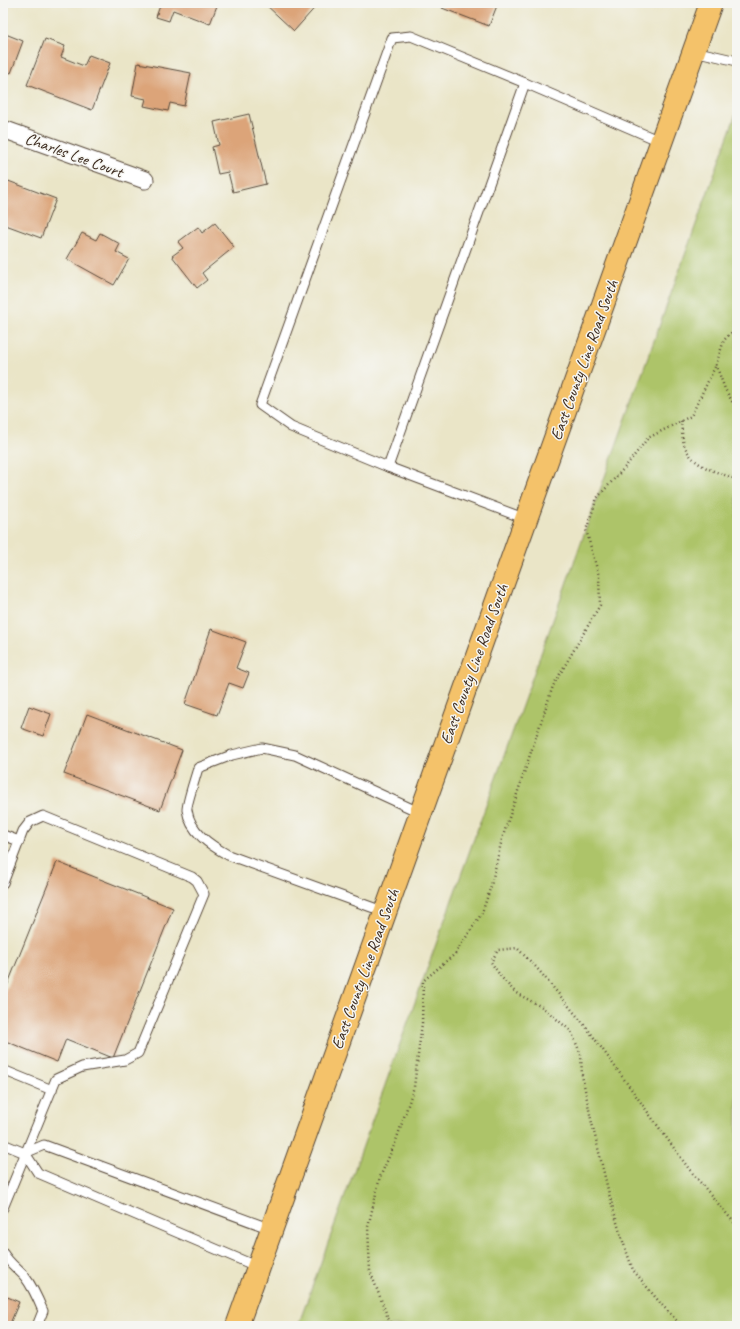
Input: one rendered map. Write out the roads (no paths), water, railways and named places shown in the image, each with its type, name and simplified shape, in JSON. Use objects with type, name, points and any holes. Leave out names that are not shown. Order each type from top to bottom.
[{"type":"main road","name":"East County Line Road South","points":[[237,1326],[711,3]]},
{"type":"street","name":"Charles Lee Court","points":[[3,130],[145,180]]},
{"type":"lane","points":[[526,519],[388,467],[291,428],[260,405],[317,242],[392,38],[411,36],[662,142]]},
{"type":"lane","points":[[694,51],[737,60]]},
{"type":"lane","points":[[388,467],[525,83]]},
{"type":"lane","points":[[385,912],[228,855],[208,843],[194,828],[187,810],[198,768],[232,755],[262,748],[295,755],[421,813]]},
{"type":"lane","points":[[3,883],[23,831],[30,822],[43,816],[192,877],[197,881],[204,894],[138,1053],[125,1060],[82,1068],[56,1079],[3,1208]]},
{"type":"lane","points":[[3,835],[19,841]]},
{"type":"lane","points":[[3,1070],[52,1090]]},
{"type":"lane","points":[[3,1144],[25,1154],[38,1173],[258,1267]]},
{"type":"lane","points":[[25,1154],[44,1145],[271,1229]]},
{"type":"lane","points":[[3,1253],[6,1259],[24,1277],[35,1294],[43,1311],[37,1326]]}]
